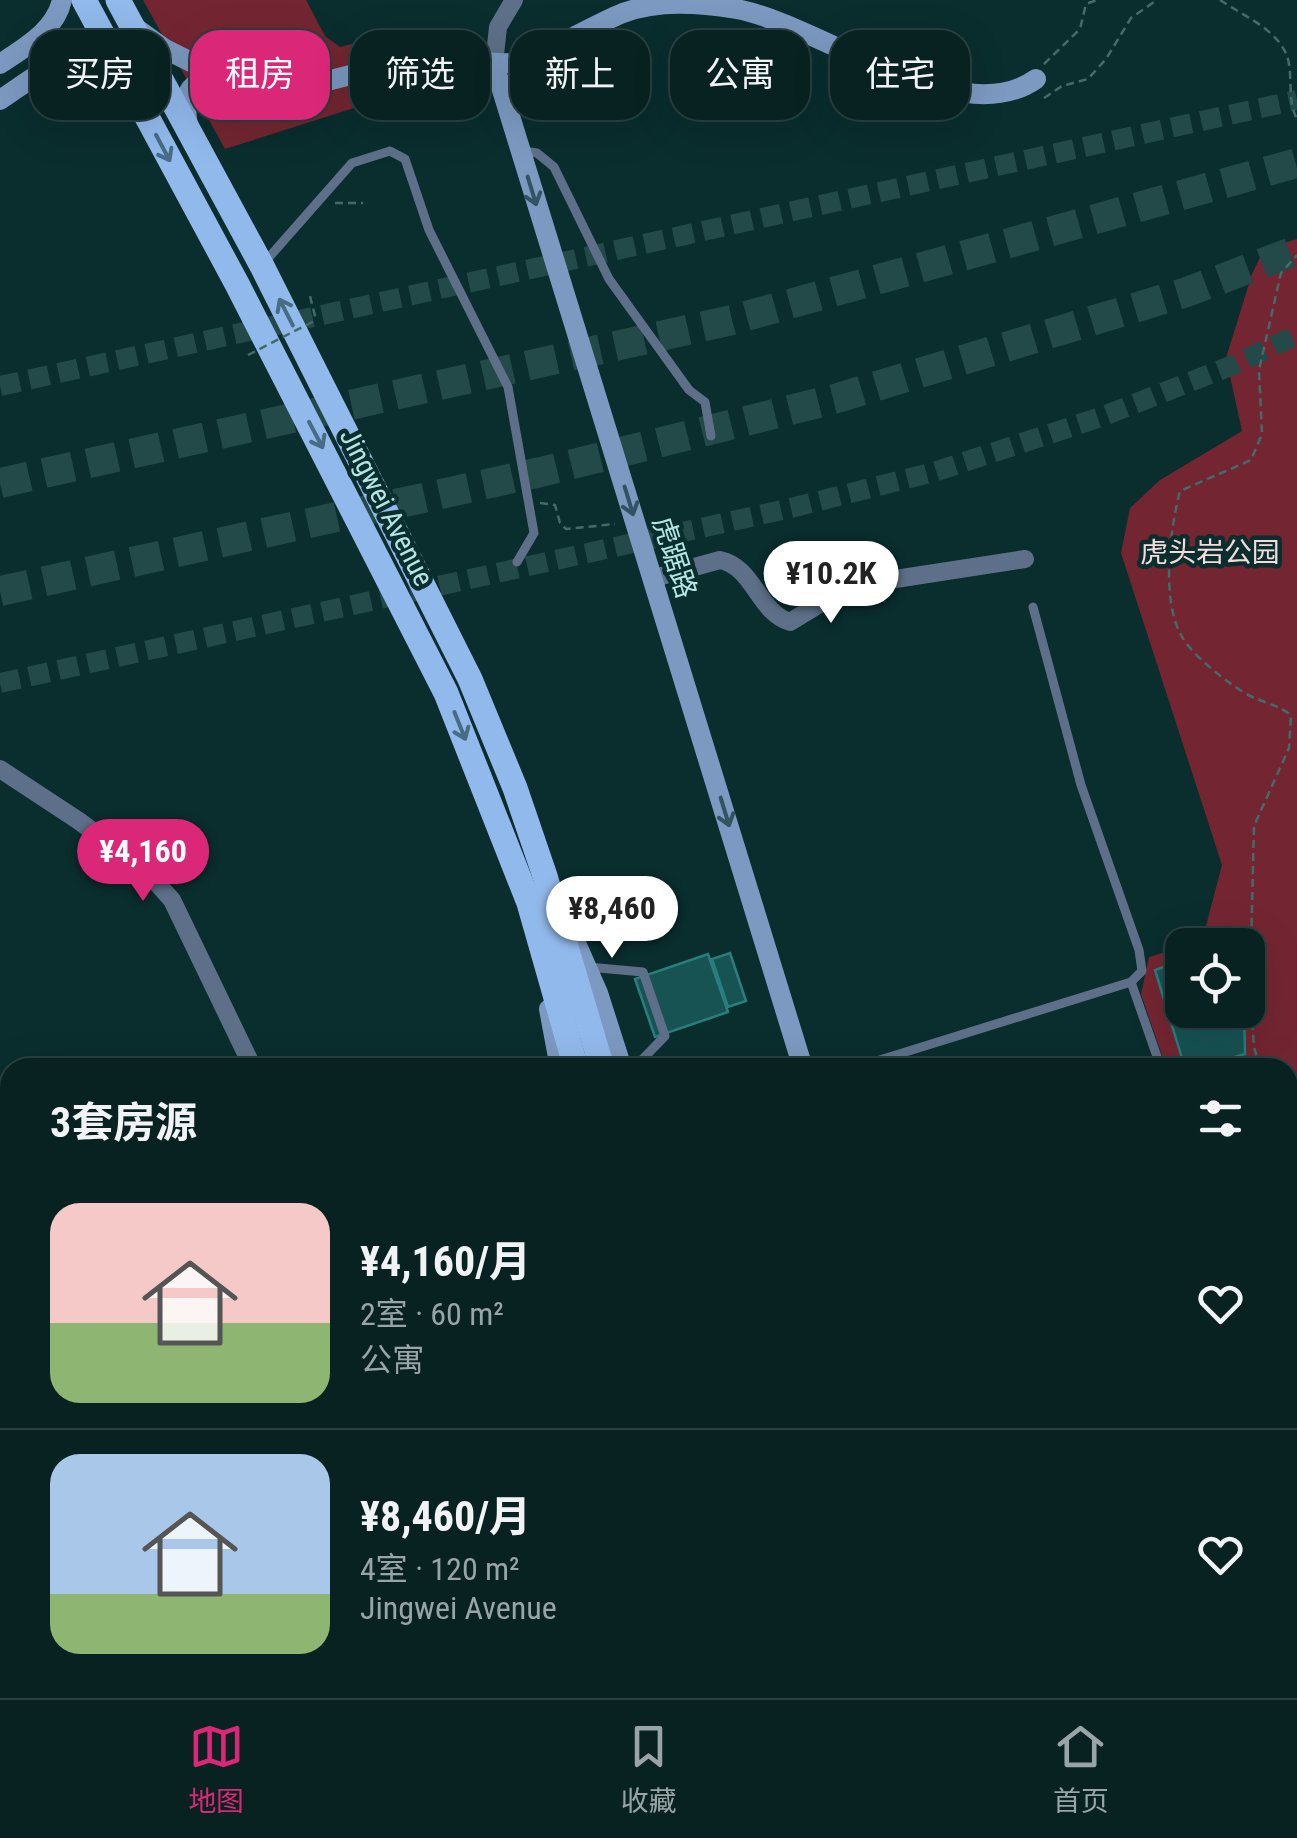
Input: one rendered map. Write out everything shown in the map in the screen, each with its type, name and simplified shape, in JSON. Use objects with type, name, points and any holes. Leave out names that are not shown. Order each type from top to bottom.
[{"type":"main road","name":"Jingwei Avenue","points":[[84,0],[100,30]]},
{"type":"main road","name":"Jingwei Avenue","points":[[118,0],[262,266],[470,679],[515,788],[545,876],[599,1058]]},
{"type":"main road","name":"Jingwei Avenue","points":[[148,120],[446,692],[529,903],[573,1058]]},
{"type":"street","points":[[0,64],[48,27],[62,0]]},
{"type":"street","points":[[494,64],[498,27],[514,0]]},
{"type":"street","points":[[330,80],[413,59],[434,57],[494,64],[528,58],[626,12],[679,3],[739,10],[773,21],[936,89],[990,94],[1020,90],[1036,79]]},
{"type":"street","points":[[130,23],[190,62]]},
{"type":"street","points":[[0,85],[40,58],[36,48],[21,50]]},
{"type":"street","name":"虎踞路","points":[[494,64],[800,1058]]},
{"type":"street","points":[[0,100],[30,80]]},
{"type":"street","points":[[190,90],[186,109],[190,132]]},
{"type":"street","points":[[654,578],[720,560],[730,562],[739,568],[771,612],[790,622],[834,595],[863,584],[1025,559]]},
{"type":"street","points":[[0,769],[146,871],[172,900],[248,1058]]},
{"type":"street","points":[[545,876],[587,967],[619,1058]]},
{"type":"street","points":[[529,903],[558,1058]]},
{"type":"lane","points":[[520,150],[537,154],[554,167],[609,280],[689,390],[705,402],[711,436]]},
{"type":"lane","points":[[262,266],[352,164],[390,151],[406,159],[429,230],[508,388],[534,533],[517,562]]},
{"type":"lane","points":[[886,1058],[1131,982],[1142,971],[1081,785],[1033,607]]},
{"type":"lane","points":[[587,967],[643,972],[665,1036],[644,1058]]},
{"type":"lane","points":[[1131,982],[1158,1058]]},
{"type":"path","points":[[1097,0],[1086,2],[1080,29],[1040,68],[1036,79],[1045,100],[1062,86],[1088,79],[1106,59],[1130,18],[1157,0]]},
{"type":"path","points":[[1220,0],[1278,38],[1288,60],[1291,108],[1297,119]]},
{"type":"path","points":[[317,203],[363,203]]},
{"type":"path","points":[[1257,1058],[1250,992],[1254,826],[1289,748],[1292,715],[1215,672],[1182,638],[1170,603],[1173,518],[1180,491],[1252,460],[1262,434],[1259,370],[1281,273],[1297,256]]},
{"type":"path","points":[[248,355],[316,320],[310,296]]},
{"type":"path","points":[[528,503],[555,505],[566,529],[635,522]]},
{"type":"green space","points":[[143,0],[306,0],[322,30],[190,30],[190,85],[170,49],[170,30],[160,30]]},
{"type":"green space","points":[[330,40],[340,47],[350,44],[350,109],[330,116]]},
{"type":"green space","points":[[209,120],[316,120],[225,149]]},
{"type":"green space","name":"虎头岩公园","points":[[1297,239],[1297,1058],[1163,1058],[1141,994],[1149,957],[1165,952],[1165,1028],[1265,1028],[1265,928],[1205,928],[1222,865],[1121,553],[1130,508],[1160,480],[1242,431],[1226,358],[1252,274],[1264,249]]},
{"type":"building","points":[[730,953],[746,1001],[728,1007],[712,959]]},
{"type":"building","points":[[708,954],[728,1012],[655,1037],[635,979]]},
{"type":"building","points":[[1165,967],[1165,1003],[1155,970]]},
{"type":"building","points":[[1173,1028],[1244,1028],[1245,1054],[1231,1058],[1182,1058]]},
{"type":"tunnel","points":[[0,386],[1297,100]]},
{"type":"tunnel","points":[[0,483],[732,320],[1297,163]]},
{"type":"tunnel","points":[[0,591],[541,472],[834,399],[1187,292],[1297,250]]},
{"type":"tunnel","points":[[0,683],[791,508],[934,472],[1101,417],[1297,335]]}]
